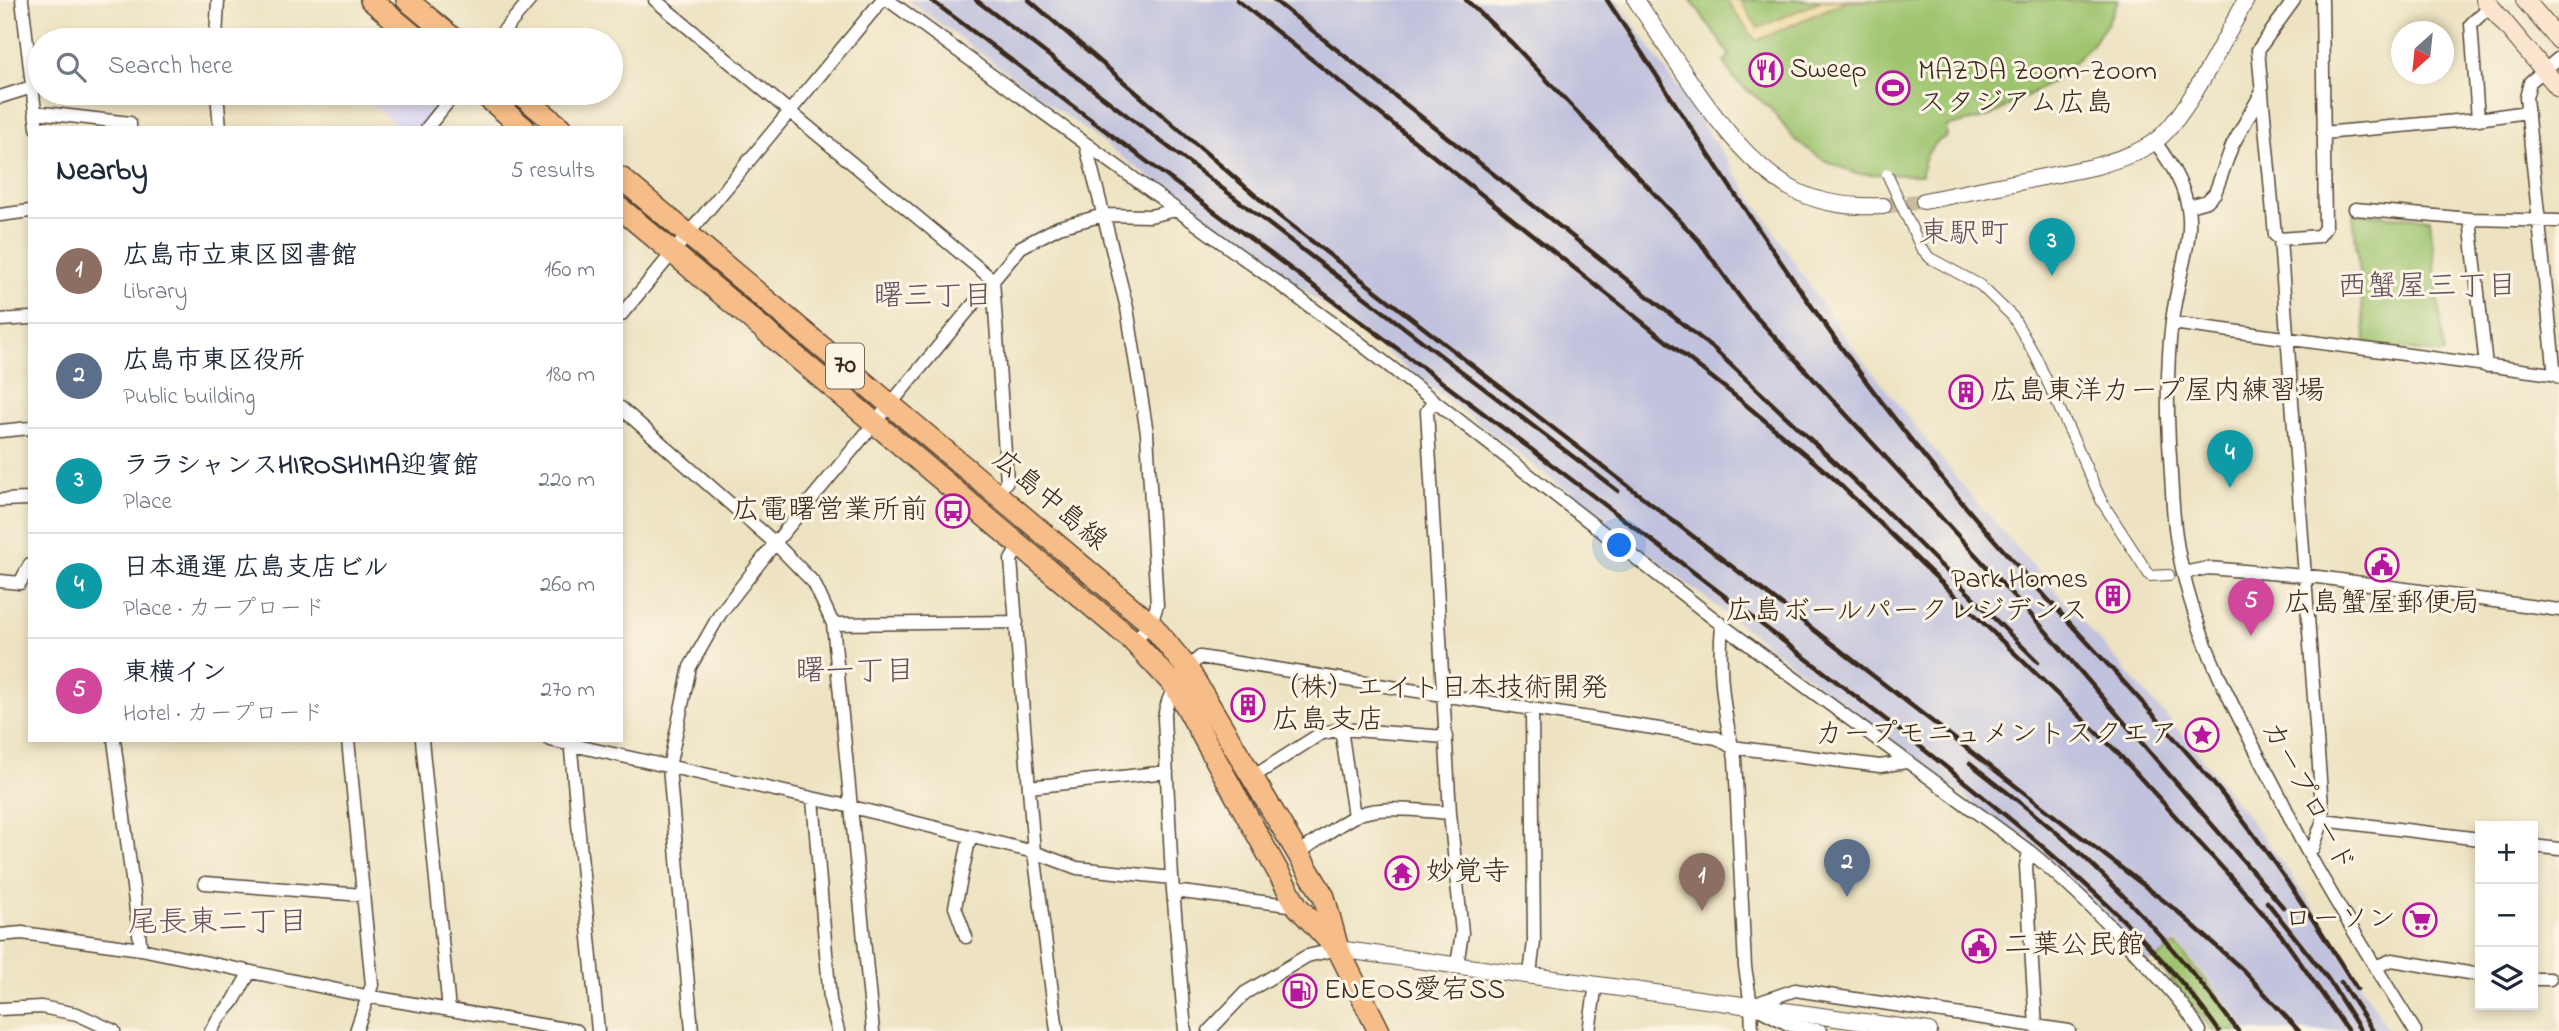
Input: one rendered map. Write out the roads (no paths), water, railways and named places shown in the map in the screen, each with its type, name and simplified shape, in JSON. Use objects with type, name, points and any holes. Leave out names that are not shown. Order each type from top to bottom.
[{"type":"main road","points":[[371,0],[405,28]]},
{"type":"main road","points":[[407,0],[441,28]]},
{"type":"main road","points":[[2525,0],[2559,40]]},
{"type":"main road","points":[[2487,3],[2559,88]]},
{"type":"main road","points":[[496,105],[522,126]]},
{"type":"main road","points":[[533,105],[559,126]]},
{"type":"main road","name":"広島中島線","points":[[623,179],[1151,624],[1181,677],[1297,906],[1338,949]]},
{"type":"main road","name":"広島中島線","points":[[623,211],[1133,641],[1181,677],[1251,778],[1324,897],[1338,949],[1379,1031]]},
{"type":"street","points":[[22,0],[28,31]]},
{"type":"street","points":[[217,28],[218,0]]},
{"type":"street","points":[[506,28],[530,0]]},
{"type":"street","points":[[655,0],[993,280],[1007,481],[997,494]]},
{"type":"street","points":[[623,313],[885,0],[1352,337],[1722,625],[2029,851],[2066,881],[2100,916],[2154,973],[2191,1016],[2200,1031]]},
{"type":"street","points":[[1636,0],[1704,100],[1734,139],[1764,169],[1790,187],[1815,199],[1849,205],[1883,206]]},
{"type":"street","points":[[1924,201],[2093,167],[2117,160],[2155,142],[2174,122],[2246,0]]},
{"type":"street","points":[[2294,0],[2258,50],[2275,235],[2280,239],[2319,236],[2325,230],[2322,0]]},
{"type":"street","points":[[2478,119],[2471,24],[2487,3]]},
{"type":"street","points":[[2559,58],[2528,86],[2526,98],[2554,366],[2559,376]]},
{"type":"street","points":[[0,97],[28,88]]},
{"type":"street","points":[[2155,142],[2182,184],[2189,206],[2207,201],[2215,193],[2232,146],[2262,92]]},
{"type":"street","points":[[34,105],[37,126]]},
{"type":"street","points":[[217,105],[220,126]]},
{"type":"street","points":[[429,126],[445,105]]},
{"type":"street","points":[[35,112],[130,123],[130,126]]},
{"type":"street","points":[[2323,133],[2527,112]]},
{"type":"street","points":[[1086,146],[1127,308],[1147,433],[1157,605],[1151,624],[1133,641]]},
{"type":"street","points":[[1887,174],[1920,248],[1936,262],[1980,285],[2013,317],[2036,357],[2102,502],[2150,576],[2169,575]]},
{"type":"street","name":"カープロード","points":[[2189,206],[2190,235],[2172,323],[2168,380],[2169,441],[2179,557],[2183,573],[2201,631],[2232,707],[2307,851],[2415,1031]]},
{"type":"street","points":[[2355,209],[2470,219],[2559,221]]},
{"type":"street","points":[[692,1031],[669,767],[690,667],[720,614],[775,543],[1021,247],[1059,227],[1104,215],[1150,216],[1176,210]]},
{"type":"street","points":[[0,215],[28,211]]},
{"type":"street","points":[[2470,219],[2486,366]]},
{"type":"street","points":[[2280,239],[2323,820],[2313,848],[2307,851]]},
{"type":"street","points":[[0,320],[28,318]]},
{"type":"street","points":[[2172,323],[2559,376]]},
{"type":"street","points":[[1434,401],[1427,411],[1450,813],[1462,933],[1457,965]]},
{"type":"street","points":[[623,410],[775,543],[814,583],[833,624],[873,1031]]},
{"type":"street","points":[[0,430],[28,428]]},
{"type":"street","points":[[0,500],[28,499]]},
{"type":"street","points":[[1020,544],[1011,560],[1034,852],[1057,1031]]},
{"type":"street","points":[[0,581],[20,583],[28,568]]},
{"type":"street","points":[[2183,573],[2208,568],[2305,577],[2559,610]]},
{"type":"street","points":[[833,624],[1017,622]]},
{"type":"street","points":[[1722,625],[1720,646],[1729,736],[1735,758],[1745,967],[1752,1031]]},
{"type":"street","points":[[1185,1031],[1172,884],[1164,718],[1165,708],[1181,677],[1200,657],[1717,738],[1732,747],[1880,766],[1906,762]]},
{"type":"street","points":[[1530,974],[1534,942],[1532,711]]},
{"type":"street","points":[[1251,778],[1320,734],[1341,729],[1446,737]]},
{"type":"street","points":[[1341,729],[1354,816]]},
{"type":"street","points":[[114,742],[141,949]]},
{"type":"street","points":[[348,742],[372,985],[356,1031]]},
{"type":"street","points":[[422,742],[449,1010]]},
{"type":"street","points":[[598,1031],[571,743],[970,836],[1034,852],[1077,868],[1297,906]]},
{"type":"street","points":[[1029,787],[1167,772]]},
{"type":"street","points":[[813,799],[830,1000],[838,1031]]},
{"type":"street","points":[[1298,853],[1354,816],[1374,811],[1450,813]]},
{"type":"street","points":[[2323,820],[2475,838]]},
{"type":"street","points":[[966,937],[956,907],[970,836]]},
{"type":"street","points":[[2538,847],[2559,849]]},
{"type":"street","points":[[2029,851],[2026,866],[2036,1027]]},
{"type":"street","points":[[205,883],[363,895]]},
{"type":"street","points":[[0,935],[22,933],[141,949],[366,996],[577,1031]]},
{"type":"street","points":[[1209,1031],[1245,993],[1307,956],[1338,949],[1929,1031]]},
{"type":"street","points":[[2375,967],[2392,960],[2475,974]]},
{"type":"street","points":[[211,1031],[218,1018],[233,1002],[250,972]]},
{"type":"street","points":[[2538,979],[2550,979]]},
{"type":"street","points":[[1589,1031],[1597,984]]},
{"type":"street","points":[[1751,1005],[1795,990],[2069,1031]]},
{"type":"street","points":[[1751,1005],[1790,1025],[1822,1031]]},
{"type":"street","points":[[0,1009],[41,1007],[77,1014],[109,1030]]},
{"type":"tunnel","points":[[1883,206],[1924,201]]},
{"type":"railway","points":[[931,0],[1555,467],[1958,776],[2049,852],[2127,924],[2175,975],[2219,1031]]},
{"type":"railway","points":[[976,0],[1618,491]]},
{"type":"railway","points":[[1029,0],[1278,215],[2177,911],[2243,970],[2299,1031]]},
{"type":"railway","points":[[1237,0],[1739,399],[1831,476],[2115,750],[2281,935],[2348,1031]]},
{"type":"railway","points":[[1274,0],[1713,348],[1879,504],[2038,662]]},
{"type":"railway","points":[[1466,0],[1512,43],[1699,241],[1747,307],[2043,628],[2283,907]]},
{"type":"railway","points":[[1607,0],[1767,243],[1851,361],[1974,516],[2218,789],[2291,887],[2357,989]]},
{"type":"railway","points":[[1970,763],[2058,833],[2106,878],[2203,985],[2238,1031]]},
{"type":"railway","points":[[2267,902],[2328,979],[2361,1031]]},
{"type":"railway","points":[[2341,982],[2373,1031]]},
{"type":"place","name":"Sweep","points":[[1766,70]]},
{"type":"place","name":"MAZDA Zoom-Zoom スタジアム広島","points":[[1893,88]]},
{"type":"place","name":"ララシャンスHIROSHIMA迎賓館","points":[[2052,276]]},
{"type":"place","name":"広島東洋カープ屋内練習場","points":[[1966,392]]},
{"type":"place","name":"日本通運 広島支店ビル","points":[[2230,488]]},
{"type":"place","name":"広電曙営業所前","points":[[953,511]]},
{"type":"place","name":"広島蟹屋郵便局","points":[[2382,565]]},
{"type":"place","name":"Park Homes 広島ボールパークレジデンス","points":[[2113,596]]},
{"type":"place","name":"東横イン","points":[[2251,636]]},
{"type":"place","name":"（株）エイト日本技術開発 広島支店","points":[[1248,705]]},
{"type":"place","name":"カープモニュメントスクエア","points":[[2202,735]]},
{"type":"place","name":"妙覚寺","points":[[1402,873]]},
{"type":"place","name":"広島市東区役所","points":[[1847,897]]},
{"type":"place","name":"広島市立東区図書館","points":[[1702,911]]},
{"type":"place","name":"ローソン","points":[[2420,920]]},
{"type":"place","name":"二葉公民館","points":[[1979,946]]},
{"type":"place","name":"ENEOS愛宕SS","points":[[1300,991]]},
{"type":"district","name":"東駅町","points":[[1964,235]]},
{"type":"district","name":"西蟹屋三丁目","points":[[2427,288]]},
{"type":"district","name":"曙三丁目","points":[[933,298]]},
{"type":"district","name":"曙一丁目","points":[[855,673]]},
{"type":"district","name":"尾長東二丁目","points":[[218,924]]}]
